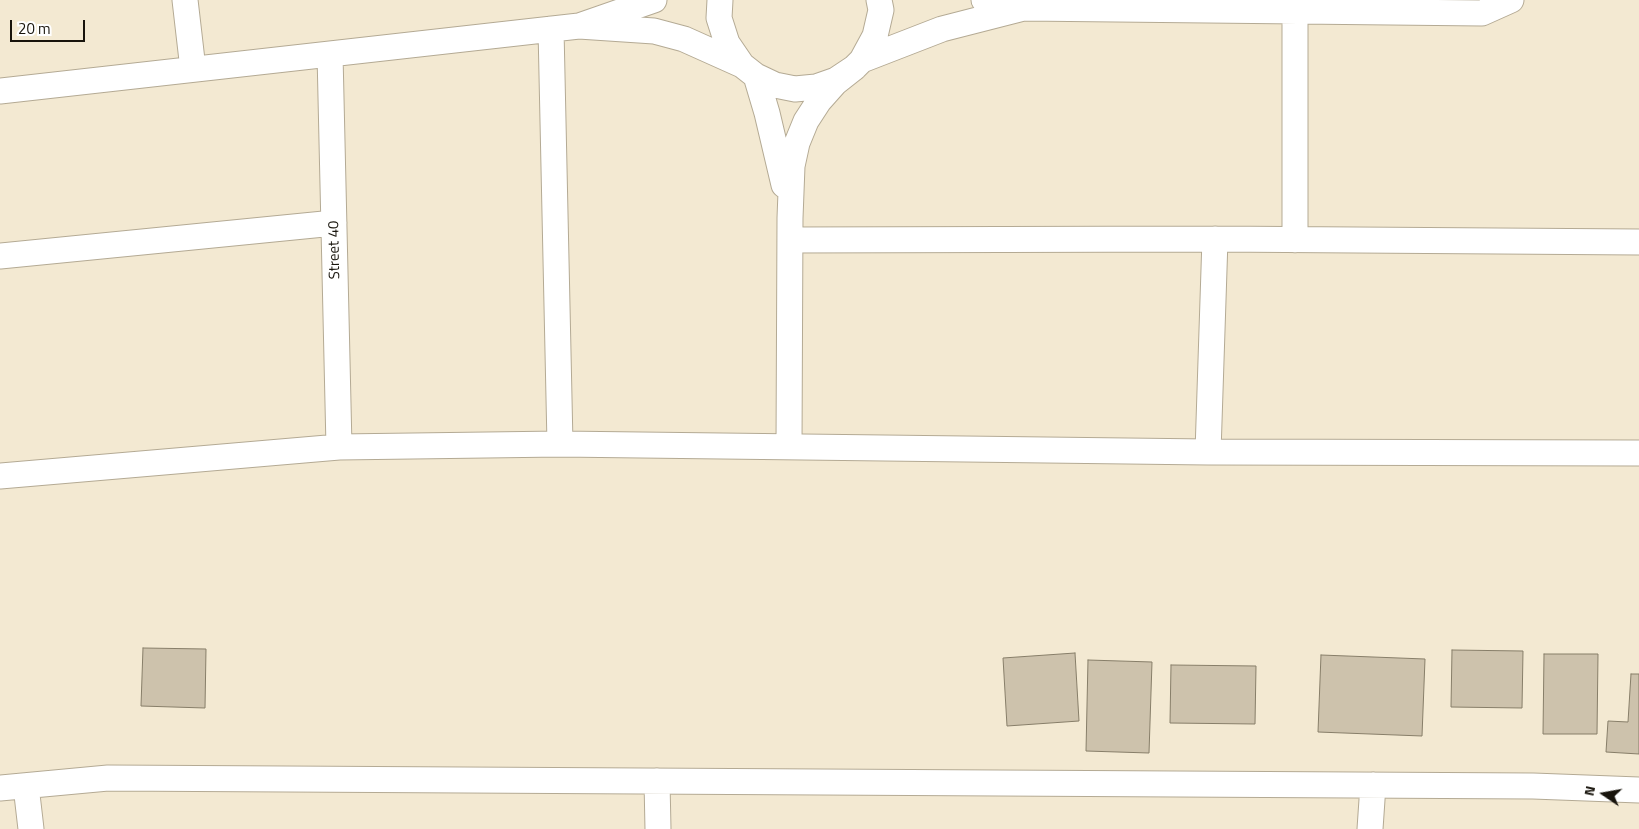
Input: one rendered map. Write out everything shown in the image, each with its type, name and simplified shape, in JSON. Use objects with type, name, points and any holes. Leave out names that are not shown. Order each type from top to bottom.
[{"type":"street","points":[[185,0],[193,69]]},
{"type":"street","points":[[579,26],[654,0]]},
{"type":"street","points":[[720,0],[719,18],[727,43],[749,71],[777,150],[790,229]]},
{"type":"street","points":[[789,446],[792,166],[797,143],[803,128],[819,101],[834,83],[858,64],[875,36],[881,10],[879,0]]},
{"type":"street","points":[[984,0],[1024,8],[1482,13],[1511,0]]},
{"type":"street","points":[[0,90],[579,26],[654,31],[684,39],[775,85],[795,89],[809,88],[836,80],[858,64],[942,29],[1024,8]]},
{"type":"street","points":[[1295,11],[1295,240]]},
{"type":"street","points":[[550,29],[560,444]]},
{"type":"street","name":"Street 40","points":[[330,54],[339,447]]},
{"type":"street","points":[[0,256],[334,223]]},
{"type":"street","points":[[790,229],[1215,239],[1639,242]]},
{"type":"street","points":[[1208,452],[1215,239]]},
{"type":"street","points":[[0,476],[339,447],[560,444],[1208,452],[1639,453]]},
{"type":"street","points":[[0,788],[108,778],[1533,786],[1639,790]]},
{"type":"street","points":[[657,782],[658,829]]},
{"type":"street","points":[[1370,829],[1373,785]]},
{"type":"street","points":[[26,786],[30,829]]},
{"type":"building","points":[[143,648],[206,649],[205,708],[141,706]]},
{"type":"building","points":[[1452,650],[1523,651],[1522,708],[1451,707]]},
{"type":"building","points":[[1075,653],[1079,721],[1007,726],[1003,658]]},
{"type":"building","points":[[1544,654],[1598,654],[1597,734],[1543,734]]},
{"type":"building","points":[[1321,655],[1425,659],[1422,736],[1318,732]]},
{"type":"building","points":[[1088,660],[1152,662],[1149,753],[1086,751]]},
{"type":"building","points":[[1171,665],[1256,666],[1255,724],[1170,723]]},
{"type":"building","points":[[1631,674],[1639,674],[1639,754],[1606,752],[1608,721],[1628,722]]}]
